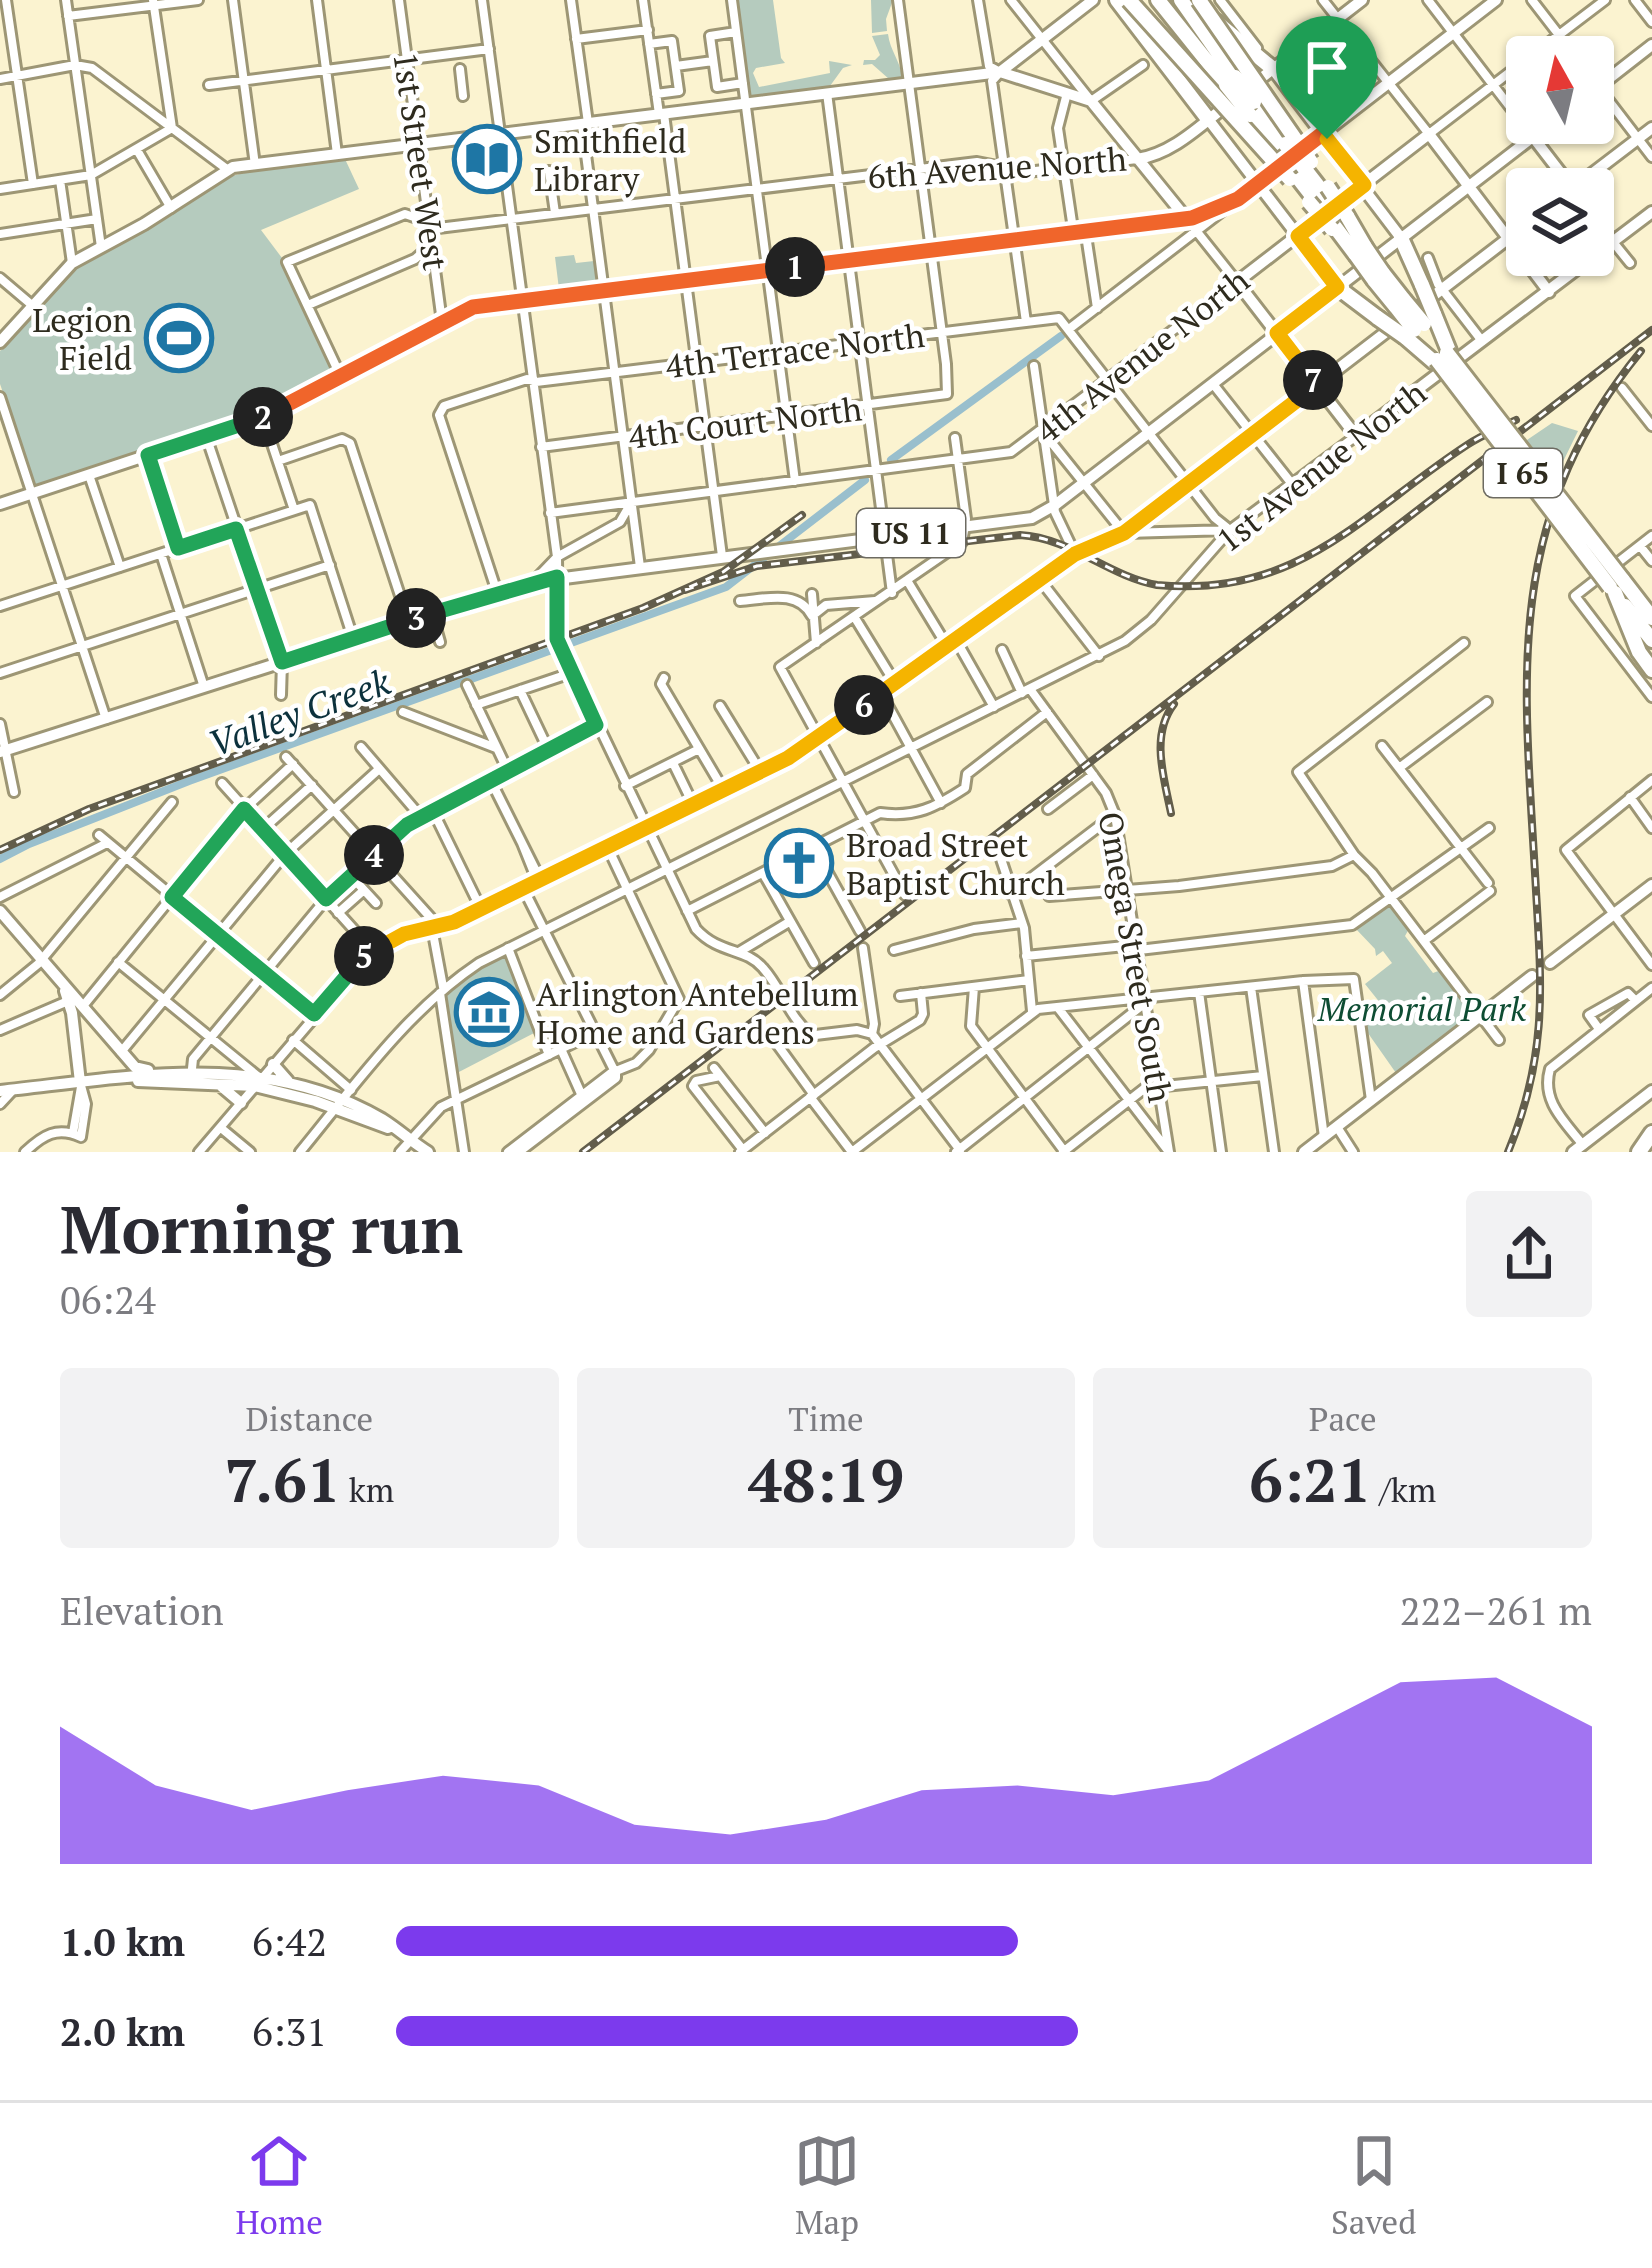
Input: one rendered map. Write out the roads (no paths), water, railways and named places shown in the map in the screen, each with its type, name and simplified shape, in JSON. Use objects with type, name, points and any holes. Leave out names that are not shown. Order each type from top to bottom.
[{"type":"highway","points":[[1117,0],[1208,119]]},
{"type":"highway","points":[[1129,0],[1300,171]]},
{"type":"highway","name":"I 65","points":[[1158,0],[1231,81],[1616,586],[1652,640]]},
{"type":"highway","name":"I 65","points":[[1181,0],[1231,81]]},
{"type":"highway","points":[[1196,0],[1300,171]]},
{"type":"highway","points":[[1196,0],[1272,68]]},
{"type":"highway","points":[[1401,238],[1422,285],[1419,326],[1445,361]]},
{"type":"highway","points":[[1337,287],[1378,317],[1419,326]]},
{"type":"highway","points":[[1616,586],[1652,605]]},
{"type":"highway","points":[[1616,586],[1639,652],[1652,670]]},
{"type":"highway","name":"I 65","points":[[1616,586],[1652,618]]},
{"type":"highway","points":[[1639,1152],[1652,1133]]},
{"type":"main road","points":[[1000,72],[1093,0]]},
{"type":"main road","name":"6th Avenue North","points":[[1137,159],[1155,156],[1208,119],[1362,0]]},
{"type":"main road","points":[[0,504],[263,417],[473,307],[1186,218],[1238,199],[1496,0]]},
{"type":"main road","points":[[1614,72],[1652,45]]},
{"type":"main road","points":[[1272,68],[1401,238]]},
{"type":"main road","points":[[0,342],[72,263],[228,170],[1000,72],[1091,101],[1186,218]]},
{"type":"main road","points":[[1208,119],[1337,287]]},
{"type":"main road","points":[[1599,168],[1652,128]]},
{"type":"main road","points":[[1429,134],[1506,235]]},
{"type":"main road","name":"4th Avenue North","points":[[1237,282],[1429,134]]},
{"type":"main road","name":"US 11","points":[[2,752],[533,582],[1032,518],[1524,144]]},
{"type":"main road","name":"1st Avenue North","points":[[1614,241],[1652,212]]},
{"type":"main road","points":[[1317,385],[1506,240]]},
{"type":"main road","points":[[1537,276],[1549,292]]},
{"type":"main road","name":"1st Avenue North","points":[[1357,436],[1569,276]]},
{"type":"main road","points":[[1237,282],[1357,436]]},
{"type":"main road","points":[[1550,963],[1652,885]]},
{"type":"main road","points":[[0,911],[135,1067],[175,1072]]},
{"type":"main road","points":[[1304,1152],[1532,976]]},
{"type":"main road","points":[[62,983],[82,1084]]},
{"type":"main road","points":[[273,1064],[296,1086]]},
{"type":"main road","points":[[82,1084],[192,1070]]},
{"type":"main road","points":[[7,1090],[192,1070],[216,1078],[296,1086],[343,1100],[428,1152]]},
{"type":"main road","points":[[216,1078],[241,1103]]},
{"type":"main road","points":[[258,1082],[308,1099],[319,1106],[326,1120]]},
{"type":"main road","points":[[1578,1149],[1652,1091]]},
{"type":"main road","points":[[308,1099],[343,1100]]},
{"type":"street","points":[[6,0],[32,184]]},
{"type":"street","points":[[66,0],[101,248]]},
{"type":"street","points":[[68,16],[198,0]]},
{"type":"street","points":[[233,0],[255,165]]},
{"type":"street","points":[[316,0],[337,154]]},
{"type":"street","name":"1st Street West","points":[[399,0],[442,322]]},
{"type":"street","points":[[482,0],[557,557],[558,641],[687,911],[710,944],[763,967],[809,1034]]},
{"type":"street","points":[[571,0],[640,567]]},
{"type":"street","points":[[644,0],[722,556]]},
{"type":"street","points":[[732,0],[795,481]]},
{"type":"street","points":[[898,0],[943,332]]},
{"type":"street","points":[[978,0],[988,66],[1000,72],[992,82],[1026,322]]},
{"type":"street","points":[[1011,0],[1091,101],[1143,65]]},
{"type":"street","points":[[1324,0],[1429,134]]},
{"type":"street","points":[[1427,0],[1506,102]]},
{"type":"street","points":[[1532,0],[1559,35]]},
{"type":"street","name":"4th Avenue North","points":[[1559,35],[1605,0]]},
{"type":"street","points":[[1635,0],[1652,22]]},
{"type":"street","points":[[1223,1],[1272,68]]},
{"type":"street","points":[[153,3],[172,128]]},
{"type":"street","points":[[576,39],[648,30]]},
{"type":"street","points":[[736,32],[710,36],[713,61],[717,86],[743,83]]},
{"type":"street","points":[[650,44],[673,41],[679,91],[656,94]]},
{"type":"street","points":[[208,85],[489,49]]},
{"type":"street","points":[[676,66],[713,61]]},
{"type":"street","points":[[0,79],[75,65],[100,72],[228,170]]},
{"type":"street","points":[[460,69],[463,96]]},
{"type":"street","name":"4th Avenue North","points":[[1429,134],[1506,75]]},
{"type":"street","points":[[827,93],[892,593]]},
{"type":"street","points":[[1067,93],[1058,125],[1073,229],[1086,235],[1097,308]]},
{"type":"street","points":[[1614,110],[1652,157]]},
{"type":"street","points":[[0,190],[91,176],[172,128]]},
{"type":"street","points":[[137,150],[170,208]]},
{"type":"street","name":"6th Avenue North","points":[[308,304],[287,262],[405,214],[429,226],[977,161],[1027,172],[1137,159]]},
{"type":"street","points":[[549,171],[555,214]]},
{"type":"street","points":[[60,180],[72,263]]},
{"type":"street","points":[[1230,530],[1070,329],[1238,199]]},
{"type":"street","points":[[1186,218],[1237,282]]},
{"type":"street","points":[[0,234],[97,219]]},
{"type":"street","points":[[1614,243],[1630,263]]},
{"type":"street","points":[[341,377],[308,304],[416,259],[431,245]]},
{"type":"street","points":[[1428,258],[1429,268],[1482,341]]},
{"type":"street","points":[[0,278],[33,306]]},
{"type":"street","name":"4th Avenue North","points":[[550,513],[1012,452],[1237,282]]},
{"type":"street","name":"4th Terrace North","points":[[500,590],[443,427],[439,410],[444,406],[532,380],[1058,318],[1070,329]]},
{"type":"street","name":"4th Court North","points":[[541,447],[947,394],[943,332]]},
{"type":"street","points":[[1034,366],[1057,519],[1075,554]]},
{"type":"street","points":[[1213,383],[1292,484]]},
{"type":"street","points":[[199,1152],[372,950],[404,934],[481,909],[818,738],[1075,554],[1124,533],[1317,385]]},
{"type":"street","points":[[1622,388],[1652,426]]},
{"type":"street","points":[[0,397],[4,426],[32,494],[106,719]]},
{"type":"street","points":[[263,417],[294,510]]},
{"type":"street","points":[[1043,432],[1124,533]]},
{"type":"street","points":[[206,436],[282,662],[280,694]]},
{"type":"street","name":"1st Avenue North","points":[[300,1152],[408,1021],[467,970],[1099,656],[1150,620],[1230,530],[1357,436]]},
{"type":"street","points":[[905,895],[780,667],[962,542],[966,526],[955,438]]},
{"type":"street","points":[[278,461],[342,439],[350,443],[408,620]]},
{"type":"street","points":[[1048,466],[1055,444]]},
{"type":"street","points":[[148,455],[178,548]]},
{"type":"street","points":[[89,475],[120,567]]},
{"type":"street","points":[[533,582],[557,557],[614,526],[632,502]]},
{"type":"street","points":[[0,606],[310,506],[353,638]]},
{"type":"street","points":[[1124,533],[1230,530]]},
{"type":"street","points":[[1652,536],[1575,596],[1652,697]]},
{"type":"street","points":[[1640,546],[1652,561]]},
{"type":"street","points":[[160,554],[204,687]]},
{"type":"street","points":[[0,673],[330,565]]},
{"type":"street","points":[[1040,580],[1099,656]]},
{"type":"street","points":[[908,582],[994,707]]},
{"type":"street","points":[[812,594],[816,643]]},
{"type":"street","points":[[740,601],[796,599],[806,604],[812,616]]},
{"type":"street","points":[[812,616],[826,605],[880,601]]},
{"type":"street","points":[[432,612],[440,643]]},
{"type":"street","points":[[855,617],[895,683]]},
{"type":"street","points":[[1464,643],[1298,772],[1354,855],[1499,1040]]},
{"type":"street","name":"Omega Street South","points":[[1002,650],[1026,691],[1090,771],[1115,815],[1169,1152]]},
{"type":"street","points":[[476,705],[571,673]]},
{"type":"street","points":[[664,678],[661,684],[723,789]]},
{"type":"street","points":[[467,685],[507,769]]},
{"type":"street","points":[[520,690],[548,749]]},
{"type":"street","points":[[881,693],[940,803]]},
{"type":"street","points":[[1399,768],[1487,702]]},
{"type":"street","points":[[720,706],[760,771]]},
{"type":"street","points":[[404,712],[496,748]]},
{"type":"street","points":[[687,911],[880,813],[910,817],[940,803],[965,788],[967,774],[1046,712]]},
{"type":"street","points":[[0,724],[2,752],[14,792]]},
{"type":"street","points":[[192,1070],[210,1039],[326,899],[375,855],[421,818],[596,725]]},
{"type":"street","points":[[1382,746],[1489,887],[1425,940]]},
{"type":"street","points":[[361,747],[421,818]]},
{"type":"street","points":[[626,786],[699,749]]},
{"type":"street","points":[[82,1006],[289,760],[430,917],[464,1152]]},
{"type":"street","points":[[673,763],[693,804]]},
{"type":"street","points":[[122,1052],[285,854],[378,770]]},
{"type":"street","points":[[1048,809],[1090,771]]},
{"type":"street","points":[[490,779],[540,879]]},
{"type":"street","points":[[1652,780],[1566,850],[1652,965]]},
{"type":"street","points":[[222,783],[372,950]]},
{"type":"street","points":[[262,829],[312,785]]},
{"type":"street","points":[[1630,797],[1652,828]]},
{"type":"street","points":[[0,995],[43,958],[172,802]]},
{"type":"street","points":[[433,811],[481,909]]},
{"type":"street","points":[[1010,894],[1115,815]]},
{"type":"street","points":[[1026,956],[1352,926],[1489,828]]},
{"type":"street","points":[[99,835],[314,1014]]},
{"type":"street","points":[[0,897],[107,843]]},
{"type":"street","points":[[567,1112],[611,1072],[649,1050],[677,1003],[677,989],[607,846]]},
{"type":"street","points":[[814,848],[860,931]]},
{"type":"street","points":[[998,850],[1022,922],[1032,1012]]},
{"type":"street","points":[[1049,896],[1332,866],[1354,855]]},
{"type":"street","points":[[763,873],[814,963]]},
{"type":"street","points":[[351,876],[376,903]]},
{"type":"street","points":[[516,1150],[616,1078],[523,888]]},
{"type":"street","points":[[338,913],[364,890]]},
{"type":"street","points":[[738,953],[790,922]]},
{"type":"street","points":[[894,950],[1022,922]]},
{"type":"street","points":[[508,948],[549,1055]]},
{"type":"street","points":[[863,948],[872,1034]]},
{"type":"street","points":[[118,962],[258,1082]]},
{"type":"street","points":[[440,969],[451,974],[467,970]]},
{"type":"street","points":[[1144,1000],[959,1151],[920,1099],[880,1046],[872,1034],[862,1030],[774,1040],[852,1152],[920,1099],[985,1048],[1032,1012],[1251,986],[1354,979],[1371,1100]]},
{"type":"street","points":[[900,996],[1029,980]]},
{"type":"street","points":[[1303,981],[1324,1137]]},
{"type":"street","points":[[1251,986],[1274,1152]]},
{"type":"street","points":[[974,987],[969,1022],[1064,1152],[1145,1088],[1263,1076]]},
{"type":"street","points":[[1578,1149],[1549,1100],[1547,1075],[1552,1065],[1652,988]]},
{"type":"street","points":[[1198,992],[1221,1152]]},
{"type":"street","points":[[765,1133],[717,1072],[692,1086],[743,1151],[922,1018],[921,993]]},
{"type":"street","points":[[1599,1029],[1589,1016],[1626,994],[1635,1000]]},
{"type":"street","points":[[0,1030],[68,1001]]},
{"type":"street","points":[[1060,1007],[1169,1152]]},
{"type":"street","points":[[441,1107],[593,1033]]},
{"type":"street","points":[[293,1040],[343,1100]]},
{"type":"street","points":[[561,1049],[582,1096]]},
{"type":"street","points":[[25,1152],[50,1133],[77,1135],[82,1112],[77,1091],[82,1084]]},
{"type":"street","points":[[400,1152],[455,1086]]},
{"type":"street","points":[[0,1104],[7,1090]]},
{"type":"street","points":[[1337,1127],[1353,1152]]},
{"type":"street","points":[[220,1128],[250,1152]]},
{"type":"waterway","name":"Valley Creek","points":[[891,460],[1061,336]]},
{"type":"waterway","name":"Valley Creek","points":[[0,859],[189,781],[726,587],[865,480]]},
{"type":"railway","points":[[583,1152],[1652,330]]},
{"type":"railway","points":[[1508,1152],[1530,1085],[1539,1023],[1528,744],[1531,609],[1542,544],[1563,479],[1595,415],[1641,351]]},
{"type":"railway","points":[[685,590],[757,566],[1020,535],[1056,543],[1157,585],[1207,586],[1250,578],[1325,546],[1467,445],[1516,420]]},
{"type":"railway","points":[[0,850],[89,809],[643,608],[723,572],[802,515]]},
{"type":"railway","points":[[1171,813],[1161,743],[1174,704]]},
{"type":"place","name":"Smithfield Library","points":[[487,159]]},
{"type":"place","name":"Legion Field","points":[[179,338]]},
{"type":"place","name":"Broad Street Baptist Church","points":[[799,863]]},
{"type":"place","name":"Arlington Antebellum Home and Gardens","points":[[489,1012]]},
{"type":"park label","name":"Memorial Park","points":[[1422,1008]]}]
